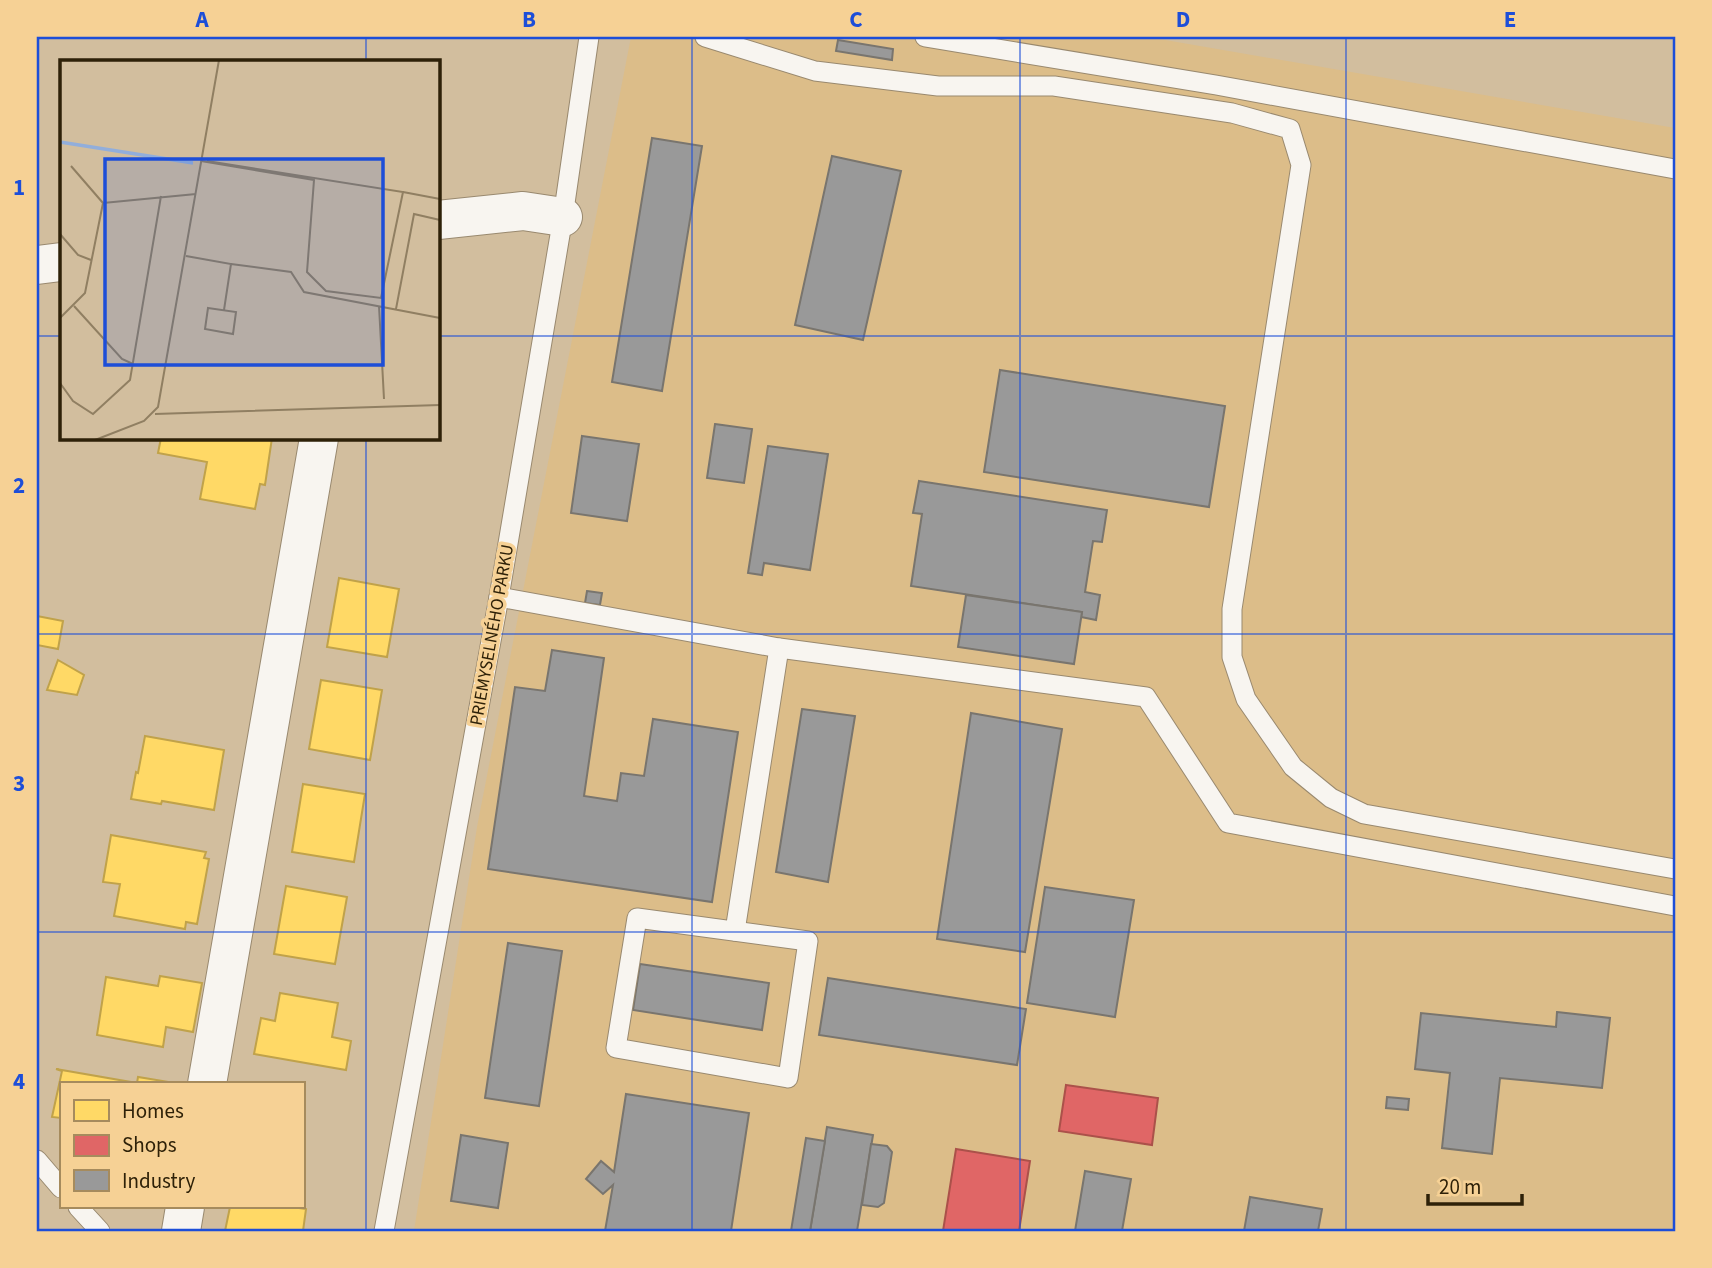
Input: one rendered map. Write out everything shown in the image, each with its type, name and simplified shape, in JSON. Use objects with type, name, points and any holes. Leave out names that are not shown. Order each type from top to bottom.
[{"type":"street","points":[[439,220],[523,211],[563,217]]},
{"type":"street","points":[[37,265],[60,262]]},
{"type":"street","points":[[206,1082],[319,439]]},
{"type":"street","points":[[181,1231],[185,1208]]},
{"type":"lane","name":"PRIEMYSELNÉHO PARKU","points":[[384,1231],[499,597],[563,217],[589,37]]},
{"type":"lane","points":[[705,37],[815,71],[938,86],[1054,86],[1232,113],[1290,129],[1301,165],[1232,609],[1232,657],[1246,699],[1293,767],[1331,798],[1364,814],[1675,869]]},
{"type":"lane","points":[[925,37],[1216,85],[1675,169]]},
{"type":"lane","points":[[499,597],[779,648],[1146,697],[1228,823],[1675,906]]},
{"type":"lane","points":[[735,931],[779,648]]},
{"type":"lane","points":[[638,918],[735,931],[808,941],[788,1078],[616,1048],[638,918]]},
{"type":"lane","points":[[37,1160],[60,1187]]},
{"type":"lane","points":[[79,1208],[100,1231]]},
{"type":"shaded area","points":[[631,37],[1148,37],[1675,128],[1675,1231],[414,1231],[477,827]]},
{"type":"building: Homes","points":[[161,439],[272,439],[265,485],[260,484],[255,509],[200,499],[207,462],[158,453]]},
{"type":"building: Homes","points":[[339,578],[399,589],[387,657],[327,647]]},
{"type":"building: Homes","points":[[37,616],[63,621],[58,649],[37,645]]},
{"type":"building: Homes","points":[[58,660],[84,675],[77,695],[47,690]]},
{"type":"building: Homes","points":[[321,680],[382,690],[370,760],[309,749]]},
{"type":"building: Homes","points":[[145,736],[224,750],[214,810],[131,799]]},
{"type":"building: Homes","points":[[303,784],[365,794],[354,862],[292,852]]},
{"type":"building: Homes","points":[[111,835],[206,852],[204,858],[209,859],[197,924],[186,922],[185,929],[114,916],[120,884],[103,882]]},
{"type":"building: Homes","points":[[286,886],[347,897],[335,964],[274,954]]},
{"type":"building: Homes","points":[[160,976],[202,983],[193,1032],[166,1027],[163,1047],[97,1035],[106,977],[158,986]]},
{"type":"building: Homes","points":[[280,993],[338,1003],[332,1037],[351,1041],[346,1070],[254,1054],[261,1018],[275,1021]]},
{"type":"building: Homes","points":[[56,1069],[131,1082],[60,1082],[60,1118],[52,1117],[62,1071]]},
{"type":"building: Homes","points":[[138,1077],[169,1082],[137,1082]]},
{"type":"building: Homes","points":[[230,1208],[306,1209],[303,1231],[225,1231]]},
{"type":"building: Shops","points":[[1066,1085],[1158,1098],[1152,1145],[1059,1131]]},
{"type":"building: Shops","points":[[956,1149],[1030,1161],[1019,1231],[943,1231]]},
{"type":"building: Industry","points":[[838,40],[893,49],[892,60],[836,51]]},
{"type":"building: Industry","points":[[652,138],[702,146],[662,391],[612,382]]},
{"type":"building: Industry","points":[[832,156],[901,171],[863,340],[795,325]]},
{"type":"building: Industry","points":[[1000,370],[1225,406],[1209,507],[984,472]]},
{"type":"building: Industry","points":[[715,424],[752,429],[744,483],[707,478]]},
{"type":"building: Industry","points":[[582,436],[639,444],[627,521],[571,513]]},
{"type":"building: Industry","points":[[768,446],[828,454],[810,570],[764,563],[762,575],[748,573]]},
{"type":"building: Industry","points":[[919,481],[1107,510],[1102,542],[1093,541],[1085,592],[1100,595],[1096,620],[1081,617],[1082,612],[911,586],[922,514],[913,513]]},
{"type":"building: Industry","points":[[587,591],[602,593],[600,605],[585,603]]},
{"type":"building: Industry","points":[[966,595],[1082,612],[1074,664],[958,647]]},
{"type":"building: Industry","points":[[552,650],[604,658],[584,796],[617,801],[621,773],[644,776],[653,719],[738,732],[712,902],[488,869],[515,687],[545,691]]},
{"type":"building: Industry","points":[[802,709],[855,716],[828,882],[776,872]]},
{"type":"building: Industry","points":[[971,713],[1062,729],[1025,952],[937,939]]},
{"type":"building: Industry","points":[[1045,887],[1134,900],[1115,1017],[1027,1003]]},
{"type":"building: Industry","points":[[508,943],[562,951],[539,1106],[485,1098]]},
{"type":"building: Industry","points":[[640,964],[769,983],[762,1030],[633,1010]]},
{"type":"building: Industry","points":[[828,978],[1026,1009],[1017,1065],[819,1035]]},
{"type":"building: Industry","points":[[1557,1012],[1610,1018],[1602,1088],[1500,1078],[1492,1154],[1442,1148],[1450,1073],[1415,1069],[1421,1013],[1556,1027]]},
{"type":"building: Industry","points":[[626,1094],[749,1113],[731,1231],[605,1231],[613,1185],[603,1194],[586,1179],[601,1161],[614,1172]]},
{"type":"building: Industry","points":[[1387,1097],[1409,1099],[1408,1110],[1386,1108]]},
{"type":"building: Industry","points":[[827,1127],[873,1135],[857,1231],[810,1231]]},
{"type":"building: Industry","points":[[461,1135],[508,1143],[498,1208],[451,1201]]},
{"type":"building: Industry","points":[[806,1138],[825,1141],[810,1231],[791,1231]]},
{"type":"building: Industry","points":[[871,1144],[887,1146],[892,1152],[884,1203],[878,1207],[862,1205]]},
{"type":"building: Industry","points":[[1085,1171],[1131,1179],[1122,1231],[1075,1231]]},
{"type":"building: Industry","points":[[1250,1197],[1322,1209],[1318,1231],[1244,1231]]}]
